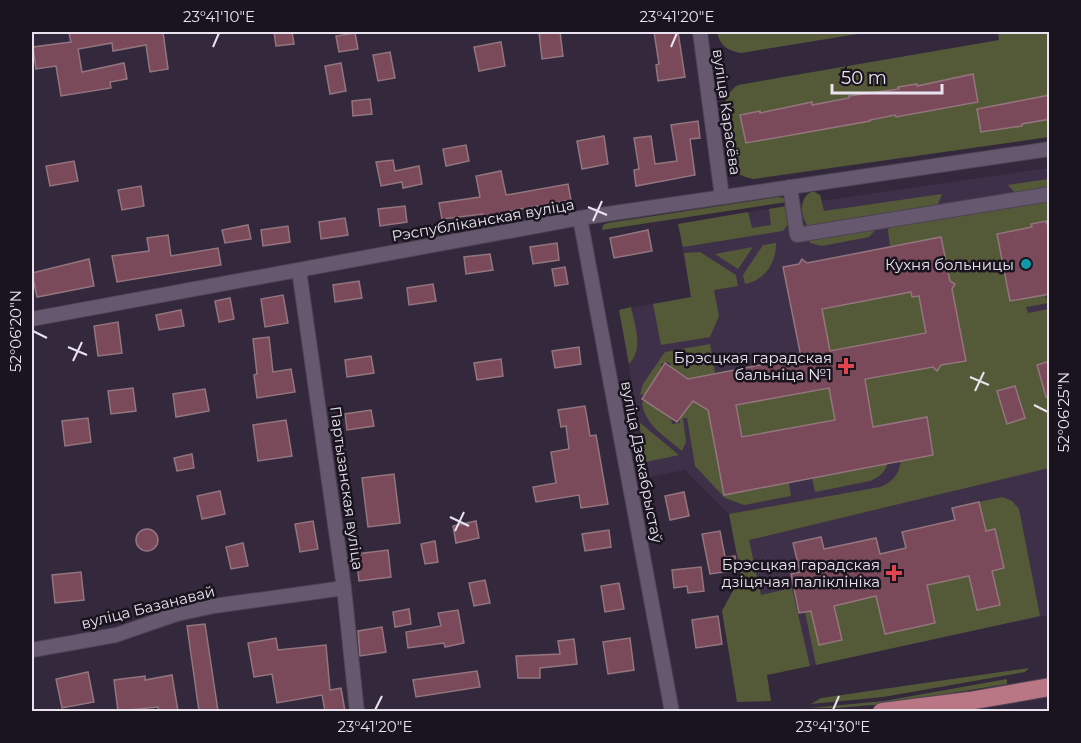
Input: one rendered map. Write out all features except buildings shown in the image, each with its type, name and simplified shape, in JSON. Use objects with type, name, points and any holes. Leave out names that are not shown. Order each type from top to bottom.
[{"type":"main road","points":[[882,711],[969,701],[1050,687]]},
{"type":"street","name":"вуліца Карасёва","points":[[700,32],[722,197]]},
{"type":"street","name":"Рэспубліканская вуліца","points":[[32,319],[580,219],[1050,149]]},
{"type":"street","points":[[790,187],[797,234],[1050,194]]},
{"type":"street","name":"вуліца Дзекабрыстаў","points":[[580,219],[672,711]]},
{"type":"street","name":"Партызанская вуліца","points":[[299,270],[344,588],[357,711]]},
{"type":"street","name":"вуліца Базанавай","points":[[32,650],[116,635],[177,614],[214,606],[344,588]]},
{"type":"shaded area","points":[[1049,168],[1049,615],[767,675],[722,611],[741,576],[729,514],[685,470],[648,477],[619,310],[691,297],[678,224]]},
{"type":"green space","points":[[717,32],[870,32],[741,53],[725,47]]},
{"type":"green space","points":[[998,32],[1049,32],[1049,137],[754,179],[740,174],[731,163],[725,132],[724,110],[730,92],[738,85],[999,40]]},
{"type":"green space","points":[[1049,179],[1049,190],[1016,194],[1008,185]]},
{"type":"green space","points":[[813,191],[820,195],[824,211],[942,194],[938,204],[929,207],[811,226],[807,225],[802,206],[805,197]]},
{"type":"green space","points":[[778,197],[784,198],[787,202],[602,230],[603,225],[608,223]]},
{"type":"green space","points":[[1049,198],[1049,223],[1047,224],[1046,221],[1032,224],[1032,227],[997,234],[1010,301],[1045,295],[1046,299],[1049,298],[1049,303],[1026,307],[1028,313],[1049,309],[1049,468],[749,540],[761,595],[792,588],[810,666],[767,675],[771,701],[737,702],[722,611],[741,576],[729,514],[880,487],[895,477],[901,460],[933,454],[926,417],[873,427],[865,379],[933,367],[937,370],[941,365],[965,361],[952,289],[955,284],[950,281],[941,237],[890,246],[888,231],[890,225]]},
{"type":"green space","points":[[787,206],[788,224],[783,231],[683,247],[678,224],[748,212],[752,228],[771,225],[769,209]]},
{"type":"green space","points":[[876,229],[869,237],[822,246],[810,243],[807,237]]},
{"type":"green space","points":[[776,243],[774,257],[768,270],[758,279],[745,284],[743,275],[763,245]]},
{"type":"green space","points":[[753,247],[738,269],[715,254]]},
{"type":"green space","points":[[700,252],[736,275],[738,286],[714,290],[719,316],[710,337],[661,345],[653,304],[691,297],[684,253]]},
{"type":"green space","points":[[911,292],[912,297],[919,296],[926,333],[830,351],[821,309]]},
{"type":"green space","points":[[631,307],[637,344],[634,358],[629,364],[619,310]]},
{"type":"green space","points":[[710,344],[715,373],[702,376],[703,385],[698,386],[671,367],[669,362],[661,364],[662,369],[646,394],[640,395],[643,384],[665,352]]},
{"type":"green space","points":[[829,388],[835,420],[743,437],[736,405]]},
{"type":"green space","points":[[699,393],[704,408],[789,483],[791,496],[744,505],[725,498],[695,466],[687,418],[683,418],[686,442],[682,451],[651,424],[642,402],[646,401],[671,419],[672,424],[680,423],[680,418]]},
{"type":"green space","points":[[639,422],[679,455],[646,462]]},
{"type":"green space","points":[[877,444],[889,457],[887,466],[878,477],[870,481],[815,492],[812,478],[881,465]]},
{"type":"green space","points":[[1002,497],[1012,501],[1019,509],[1040,616],[816,665],[805,612],[811,611],[819,645],[842,640],[834,606],[876,596],[885,634],[935,623],[927,585],[969,576],[977,610],[999,605],[992,571],[1004,567],[995,529],[986,531],[979,502]]},
{"type":"green space","points":[[1029,668],[1025,672],[883,697],[811,704],[821,698]]},
{"type":"green space","points":[[1007,679],[1007,684],[884,704],[810,708],[884,701]]},
{"type":"place","name":"Кухня больницы","points":[[1026,264]]},
{"type":"place","name":"Брэсцкая гарадская бальніца №1","points":[[846,366]]},
{"type":"place","name":"Брэсцкая гарадская дзіцячая паліклініка","points":[[894,573]]}]
